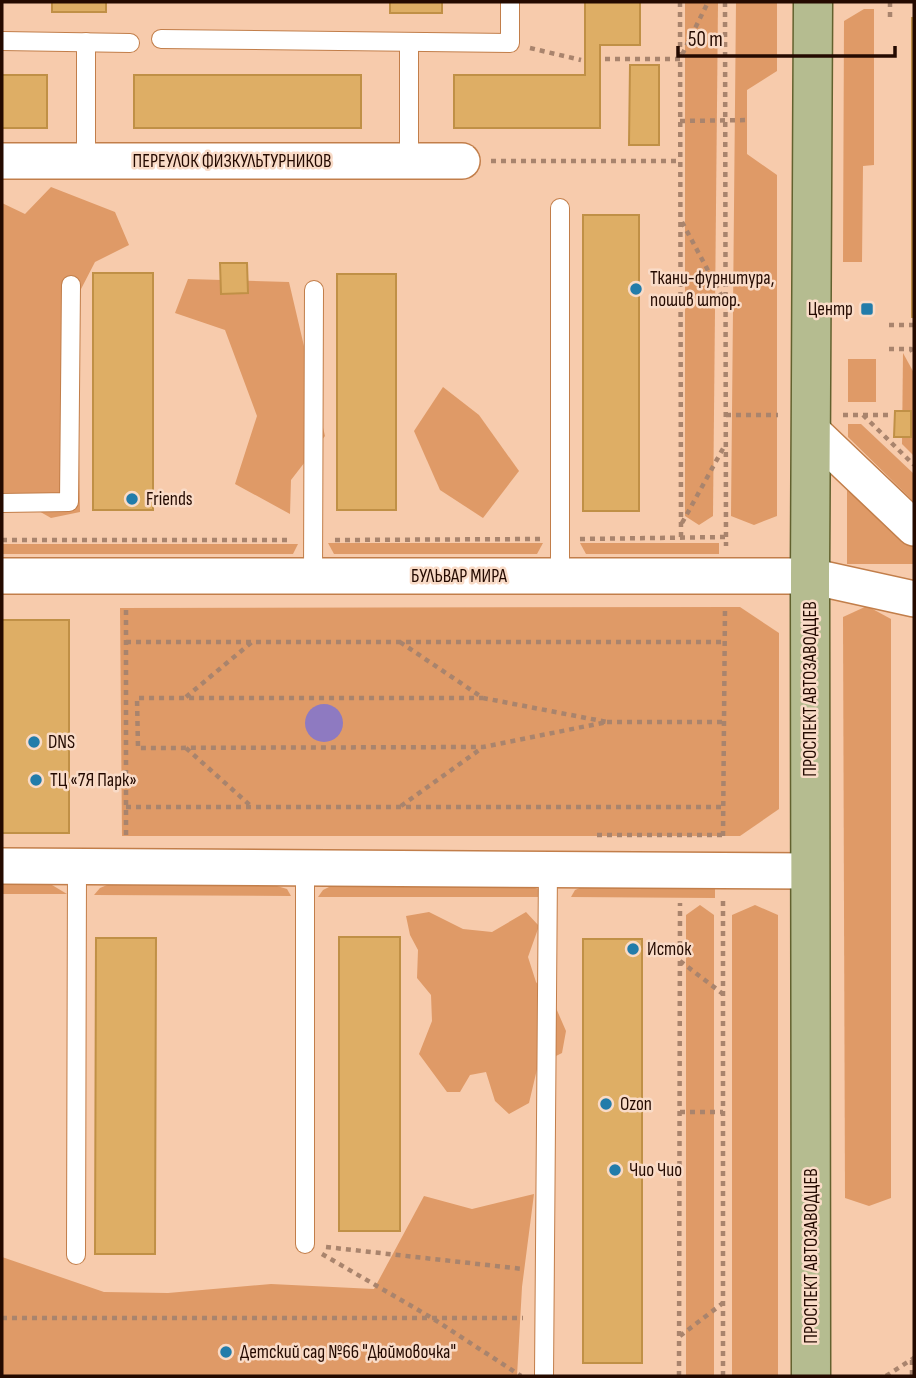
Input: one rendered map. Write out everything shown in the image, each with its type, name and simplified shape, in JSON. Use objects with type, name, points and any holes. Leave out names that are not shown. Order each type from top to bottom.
[{"type":"main road","name":"ПРОСПЕКТ АВТОЗАВОДЦЕВ","points":[[811,1376],[810,576],[813,2]]},
{"type":"street","name":"ПЕРЕУЛОК ФИЗКУЛЬТУРНИКОВ","points":[[2,161],[462,161]]},
{"type":"street","points":[[812,423],[914,528]]},
{"type":"street","name":"БУЛЬВАР МИРА","points":[[2,576],[560,576],[725,592],[810,576],[914,599]]},
{"type":"street","points":[[2,866],[811,871]]},
{"type":"lane","points":[[161,39],[510,43],[510,2]]},
{"type":"lane","points":[[2,41],[130,43]]},
{"type":"lane","points":[[86,42],[86,161]]},
{"type":"lane","points":[[409,42],[409,161]]},
{"type":"lane","points":[[560,208],[560,576]]},
{"type":"lane","points":[[2,503],[69,502],[71,285]]},
{"type":"lane","points":[[313,576],[314,289]]},
{"type":"lane","points":[[76,1255],[77,867]]},
{"type":"lane","points":[[304,1244],[305,868]]},
{"type":"lane","points":[[544,1376],[548,869]]},
{"type":"path","points":[[680,2],[681,537]]},
{"type":"path","points":[[680,58],[708,2]]},
{"type":"path","points":[[723,1376],[725,2]]},
{"type":"path","points":[[890,2],[890,17]]},
{"type":"path","points":[[510,43],[581,60]]},
{"type":"path","points":[[605,60],[680,58]]},
{"type":"path","points":[[680,121],[749,120]]},
{"type":"path","points":[[462,161],[680,161]]},
{"type":"path","points":[[681,220],[726,304]]},
{"type":"path","points":[[889,325],[914,325]]},
{"type":"path","points":[[889,349],[911,349],[914,356]]},
{"type":"path","points":[[726,415],[812,423],[862,415],[888,415]]},
{"type":"path","points":[[862,415],[914,465]]},
{"type":"path","points":[[681,524],[726,443]]},
{"type":"path","points":[[2,540],[726,537]]},
{"type":"path","points":[[711,609],[725,592]]},
{"type":"path","points":[[140,609],[126,609],[126,835],[140,835]]},
{"type":"path","points":[[126,642],[725,642]]},
{"type":"path","points":[[186,698],[252,642]]},
{"type":"path","points":[[400,642],[483,698]]},
{"type":"path","points":[[607,722],[483,747],[138,748],[137,698],[483,698],[607,722],[724,722]]},
{"type":"path","points":[[400,807],[483,747]]},
{"type":"path","points":[[186,748],[252,807]]},
{"type":"path","points":[[126,807],[724,807]]},
{"type":"path","points":[[584,835],[723,835]]},
{"type":"path","points":[[679,1376],[680,903]]},
{"type":"path","points":[[680,960],[723,993]]},
{"type":"path","points":[[680,1112],[723,1112]]},
{"type":"path","points":[[304,1244],[545,1271]]},
{"type":"path","points":[[304,1244],[432,1318],[521,1376]]},
{"type":"path","points":[[679,1336],[723,1303]]},
{"type":"path","points":[[2,1318],[545,1318]]},
{"type":"path","points":[[886,1376],[913,1358]]},
{"type":"path","points":[[912,1376],[913,1358]]},
{"type":"shaded area","points":[[685,2],[718,2],[713,516],[699,525],[685,516]]},
{"type":"shaded area","points":[[736,2],[777,2],[777,71],[747,90],[747,154],[777,175],[777,516],[754,525],[731,516]]},
{"type":"shaded area","points":[[864,9],[874,9],[874,165],[863,166],[862,262],[843,262],[844,21]]},
{"type":"shaded area","points":[[51,187],[115,212],[129,245],[95,262],[80,291],[80,512],[51,518],[30,506],[2,512],[2,203],[25,214]]},
{"type":"shaded area","points":[[188,279],[289,282],[325,436],[291,480],[290,514],[235,484],[257,416],[225,330],[175,313]]},
{"type":"shaded area","points":[[903,353],[914,373],[914,456],[902,444]]},
{"type":"shaded area","points":[[848,359],[876,359],[876,402],[848,402]]},
{"type":"shaded area","points":[[443,387],[479,415],[519,471],[483,518],[440,490],[414,431]]},
{"type":"shaded area","points":[[848,424],[861,424],[914,474],[914,502],[848,437]]},
{"type":"shaded area","points":[[847,487],[914,548],[914,564],[847,564]]},
{"type":"shaded area","points":[[328,543],[543,543],[537,554],[334,554]]},
{"type":"shaded area","points":[[580,543],[719,543],[719,554],[586,554]]},
{"type":"shaded area","points":[[2,544],[298,544],[293,554],[2,554]]},
{"type":"shaded area","points":[[867,606],[891,619],[891,1198],[869,1206],[845,1198],[843,617]]},
{"type":"shaded area","points":[[740,607],[779,633],[779,809],[740,836],[122,836],[120,608]]},
{"type":"shaded area","points":[[324,704],[337,710],[343,723],[337,736],[324,742],[311,736],[305,723],[311,710]]},
{"type":"shaded area","points":[[2,884],[52,885],[67,894],[2,894]]},
{"type":"shaded area","points":[[107,885],[277,886],[287,889],[291,896],[94,895]]},
{"type":"shaded area","points":[[331,886],[532,887],[541,890],[545,897],[318,897],[323,890]]},
{"type":"shaded area","points":[[582,887],[715,887],[715,898],[571,897],[575,890]]},
{"type":"shaded area","points":[[700,905],[714,915],[714,1376],[686,1376],[686,915]]},
{"type":"shaded area","points":[[755,905],[778,915],[778,1376],[732,1376],[732,915]]},
{"type":"shaded area","points":[[429,912],[463,929],[492,932],[526,912],[539,926],[528,957],[536,982],[556,1008],[566,1031],[562,1053],[538,1065],[529,1103],[509,1114],[495,1101],[486,1072],[470,1075],[460,1092],[447,1092],[419,1054],[432,1021],[431,995],[417,978],[418,950],[410,935],[406,916]]},
{"type":"shaded area","points":[[534,1194],[522,1287],[517,1376],[2,1376],[2,1257],[104,1292],[168,1293],[271,1284],[374,1289],[424,1196],[472,1209]]},
{"type":"building","points":[[52,2],[106,2],[106,12],[52,12]]},
{"type":"building","points":[[390,2],[442,2],[442,13],[390,13]]},
{"type":"building","points":[[585,2],[640,2],[640,45],[600,45],[600,128],[454,128],[454,75],[585,75]]},
{"type":"building","points":[[914,18],[914,317],[912,317]]},
{"type":"building","points":[[630,65],[659,65],[659,145],[629,145]]},
{"type":"building","points":[[2,75],[47,75],[47,128],[2,128]]},
{"type":"building","points":[[134,75],[361,75],[361,128],[134,128]]},
{"type":"building","points":[[583,215],[639,215],[639,511],[583,511]]},
{"type":"building","points":[[220,263],[247,263],[248,293],[221,294]]},
{"type":"building","points":[[93,273],[153,273],[153,510],[93,510]]},
{"type":"building","points":[[337,274],[396,274],[396,510],[337,510]]},
{"type":"building","points":[[895,411],[911,411],[911,437],[894,437]]},
{"type":"building","name":"ТЦ «7Я Парк»","points":[[2,620],[69,620],[69,833],[2,833]]},
{"type":"building","points":[[339,937],[400,937],[400,1231],[339,1231]]},
{"type":"building","points":[[96,938],[156,938],[155,1254],[95,1254]]},
{"type":"building","points":[[583,939],[642,939],[642,1363],[583,1363]]},
{"type":"place","name":"Ткани-фурнитура, пошив штор.","points":[[636,289]]},
{"type":"place","name":"Центр","points":[[867,309]]},
{"type":"place","name":"Friends","points":[[132,499]]},
{"type":"place","name":"DNS","points":[[34,742]]},
{"type":"place","name":"ТЦ «7Я Парк»","points":[[36,780]]},
{"type":"place","name":"Исток","points":[[633,949]]},
{"type":"place","name":"Ozon","points":[[606,1104]]},
{"type":"place","name":"Чио Чио","points":[[615,1170]]},
{"type":"place","name":"Детский сад №66 \"Дюймовочка\"","points":[[226,1352]]}]
